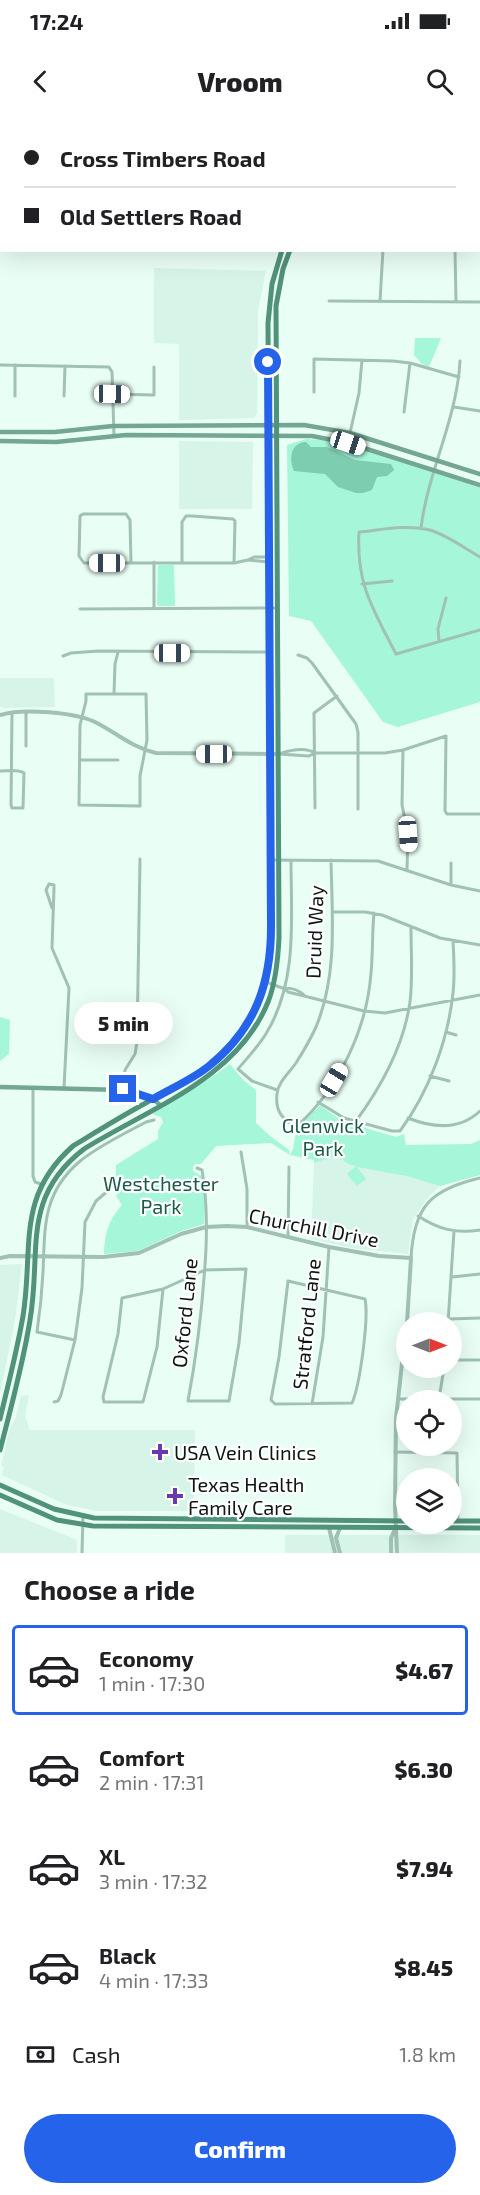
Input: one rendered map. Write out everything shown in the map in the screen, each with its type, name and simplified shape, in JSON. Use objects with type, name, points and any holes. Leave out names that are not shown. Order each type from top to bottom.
[{"type":"main road","points":[[0,1419],[23,1317],[31,1214],[41,1184],[57,1161],[82,1141],[210,1065],[232,1043],[256,1010],[266,981],[271,941],[269,424],[272,284],[281,252]]},
{"type":"main road","points":[[0,1450],[30,1319],[36,1227],[44,1199],[59,1173],[87,1147],[216,1071],[240,1048],[259,1022],[273,984],[279,938],[277,424],[272,306],[289,252]]},
{"type":"main road","points":[[0,432],[55,432],[113,426],[269,424],[317,426],[350,433],[480,474]]},
{"type":"main road","points":[[204,425],[204,435]]},
{"type":"main road","points":[[0,441],[56,442],[114,436],[204,435],[327,438],[480,485]]},
{"type":"main road","points":[[0,1087],[123,1089],[153,1099],[160,1105]]},
{"type":"main road","points":[[82,1141],[87,1147]]},
{"type":"main road","points":[[7,1389],[14,1390]]},
{"type":"main road","points":[[0,1485],[54,1509],[110,1519],[395,1521]]},
{"type":"main road","points":[[0,1495],[57,1520],[82,1525],[480,1528]]},
{"type":"main road","points":[[205,1520],[205,1527]]},
{"type":"main road","points":[[279,1520],[279,1527]]},
{"type":"main road","points":[[462,1521],[480,1521]]},
{"type":"street","points":[[380,301],[383,252]]},
{"type":"street","points":[[455,252],[456,301]]},
{"type":"street","points":[[329,301],[480,302]]},
{"type":"street","points":[[314,392],[314,360],[410,363],[459,377]]},
{"type":"street","points":[[350,433],[359,393],[362,360]]},
{"type":"street","points":[[421,528],[424,501],[454,406],[460,362]]},
{"type":"street","points":[[404,412],[410,363]]},
{"type":"street","points":[[0,365],[109,367],[112,371],[114,436]]},
{"type":"street","points":[[15,365],[15,396]]},
{"type":"street","points":[[64,396],[65,366]]},
{"type":"street","points":[[112,394],[154,394],[154,367]]},
{"type":"street","points":[[454,406],[480,411]]},
{"type":"street","points":[[130,563],[130,520],[126,514],[84,514],[79,519],[81,560],[84,563],[130,563],[182,562],[234,563],[254,557],[268,560]]},
{"type":"street","points":[[182,562],[182,522],[186,516],[192,516],[233,519],[235,522],[234,563]]},
{"type":"street","points":[[480,557],[436,533],[421,528],[358,532],[358,563],[362,584],[396,654],[480,630]]},
{"type":"street","points":[[154,562],[154,608]]},
{"type":"street","points":[[362,584],[392,581]]},
{"type":"street","points":[[439,641],[438,626],[446,597]]},
{"type":"street","points":[[80,609],[277,608]]},
{"type":"street","points":[[63,656],[87,651],[269,652]]},
{"type":"street","points":[[114,694],[115,664],[118,652]]},
{"type":"street","points":[[298,655],[307,658],[356,724],[358,808]]},
{"type":"street","points":[[86,694],[114,694],[146,694],[147,740],[140,776],[140,806],[79,805],[80,725],[86,694]]},
{"type":"street","points":[[315,808],[314,714],[337,696]]},
{"type":"street","points":[[1,713],[64,713],[83,717],[103,726],[128,743],[145,750],[169,754],[278,754],[287,751],[309,750],[315,753],[385,753],[403,750],[446,736],[445,811],[447,814],[480,814]]},
{"type":"street","points":[[0,771],[11,771],[24,773],[23,808],[12,808],[11,805],[11,771],[12,713]]},
{"type":"street","points":[[26,746],[27,713]]},
{"type":"street","points":[[403,750],[402,805],[408,834],[407,869]]},
{"type":"street","points":[[80,760],[118,760]]},
{"type":"street","points":[[123,1089],[125,1070],[135,1054],[137,1042],[140,859]]},
{"type":"street","points":[[270,860],[378,861],[451,885],[480,891]]},
{"type":"street","points":[[291,860],[291,951],[285,989],[268,1031],[238,1069],[252,1081],[277,1090],[280,1115],[296,1127],[318,1102],[347,1059],[364,1011],[371,974],[374,913]]},
{"type":"street","name":"Druid Way","points":[[277,1090],[304,1051],[325,1001],[332,957],[331,860]]},
{"type":"street","points":[[451,885],[452,863]]},
{"type":"street","points":[[52,908],[46,890],[49,884],[54,885],[52,948],[69,988],[64,1089]]},
{"type":"street","points":[[332,912],[374,913],[453,941],[480,945]]},
{"type":"street","points":[[356,1121],[369,1102],[391,1059],[408,1010],[411,927]]},
{"type":"street","points":[[318,1102],[344,1118],[398,1132],[430,1076],[446,1032],[452,1000],[453,941]]},
{"type":"street","points":[[266,981],[288,992],[364,1011],[385,1013],[480,995]]},
{"type":"street","points":[[446,1032],[456,1035]]},
{"type":"street","points":[[430,1076],[449,1081]]},
{"type":"street","points":[[33,1088],[33,1176],[35,1182],[41,1184]]},
{"type":"street","points":[[408,1118],[425,1125],[455,1125],[468,1121],[480,1111]]},
{"type":"street","points":[[75,1340],[37,1332],[47,1210],[53,1195],[78,1163],[95,1150],[146,1122],[154,1120]]},
{"type":"street","points":[[241,1152],[247,1190],[247,1227]]},
{"type":"street","name":"Oxford Lane","points":[[197,1167],[202,1170],[206,1191],[205,1270],[202,1317],[188,1401],[229,1401],[239,1343],[246,1269],[205,1270]]},
{"type":"street","points":[[288,1237],[289,1167]]},
{"type":"street","points":[[408,1312],[413,1232],[418,1216],[441,1192],[457,1184],[480,1178]]},
{"type":"street","points":[[54,1402],[58,1401],[61,1395],[75,1340],[82,1288],[85,1222],[96,1202],[110,1189]]},
{"type":"street","points":[[418,1216],[434,1227],[454,1232],[480,1230]]},
{"type":"street","name":"Churchill Drive","points":[[0,1258],[104,1257],[140,1253],[180,1234],[206,1227],[226,1226],[247,1227],[329,1247],[379,1256],[411,1258]]},
{"type":"street","points":[[449,1312],[454,1232]]},
{"type":"street","name":"Stratford Lane","points":[[312,1404],[323,1336],[329,1247]]},
{"type":"street","points":[[163,1289],[156,1347],[143,1402],[107,1403],[103,1397],[118,1334],[123,1298],[163,1289],[205,1270]]},
{"type":"street","points":[[452,1277],[480,1274]]},
{"type":"street","points":[[288,1281],[326,1290],[365,1299],[365,1325],[357,1389],[352,1403],[275,1404],[271,1400],[279,1357],[288,1281]]},
{"type":"street","points":[[462,1320],[480,1318]]},
{"type":"street","points":[[462,1360],[480,1360]]},
{"type":"street","points":[[462,1399],[480,1399]]},
{"type":"street","points":[[396,1425],[395,1528],[397,1553]]},
{"type":"street","points":[[395,1452],[457,1453],[457,1468]]},
{"type":"street","points":[[82,1553],[83,1516]]},
{"type":"street","points":[[329,1528],[337,1553]]},
{"type":"street","points":[[337,1553],[336,1537],[340,1528]]},
{"type":"street","points":[[391,1553],[391,1538],[395,1528]]},
{"type":"shaded area","points":[[154,268],[266,271],[258,310],[257,413],[254,418],[179,420],[179,344],[154,343]]},
{"type":"shaded area","points":[[179,441],[253,442],[252,509],[179,509]]},
{"type":"shaded area","points":[[306,442],[311,447],[327,447],[355,460],[391,464],[394,470],[387,476],[377,477],[372,490],[356,493],[338,487],[325,474],[294,471],[292,452],[297,445]]},
{"type":"shaded area","points":[[0,678],[54,678],[55,707],[3,708],[0,706]]},
{"type":"shaded area","points":[[336,1156],[350,1165],[406,1176],[440,1186],[429,1196],[413,1219],[408,1254],[352,1248],[311,1239],[314,1163]]},
{"type":"shaded area","points":[[22,1264],[15,1320],[0,1394],[0,1265]]},
{"type":"shaded area","points":[[29,1395],[25,1416],[30,1430],[195,1430],[194,1511],[97,1511],[67,1505],[2,1475],[4,1467],[1,1466],[9,1431],[16,1417],[21,1396]]},
{"type":"shaded area","points":[[0,1509],[77,1540],[77,1553],[0,1553]]},
{"type":"shaded area","points":[[285,1535],[480,1535],[480,1553],[285,1553]]},
{"type":"green space","points":[[415,338],[441,338],[429,367],[422,364],[414,355]]},
{"type":"green space","points":[[306,439],[322,440],[374,453],[480,487],[480,702],[398,727],[383,722],[311,621],[289,616],[287,445]]},
{"type":"green space","points":[[158,565],[174,565],[175,606],[158,606]]},
{"type":"green space","points":[[0,1017],[10,1020],[9,1054],[0,1061]]},
{"type":"green space","name":"Westchester Park","points":[[230,1064],[243,1080],[256,1090],[256,1123],[289,1150],[290,1155],[271,1143],[216,1146],[201,1164],[195,1164],[193,1167],[193,1171],[202,1176],[205,1201],[204,1224],[181,1231],[138,1251],[104,1254],[108,1228],[113,1216],[122,1205],[116,1196],[119,1192],[116,1183],[116,1165],[158,1139],[158,1131],[163,1122],[161,1117],[152,1114]]},
{"type":"green space","name":"Glenwick Park","points":[[320,1105],[342,1121],[396,1137],[404,1134],[406,1145],[471,1144],[480,1140],[480,1175],[440,1186],[406,1176],[357,1167],[366,1179],[357,1186],[347,1174],[356,1166],[336,1156],[314,1163],[314,1160],[290,1155],[296,1132],[300,1132],[304,1122]]},
{"type":"place","name":"USA Vein Clinics","points":[[160,1452]]},
{"type":"place","name":"Texas Health Family Care","points":[[175,1496]]},
{"type":"route","points":[[123,1089],[153,1099],[210,1065],[243,1030],[256,1010],[268,970],[271,927],[268,362]]}]
